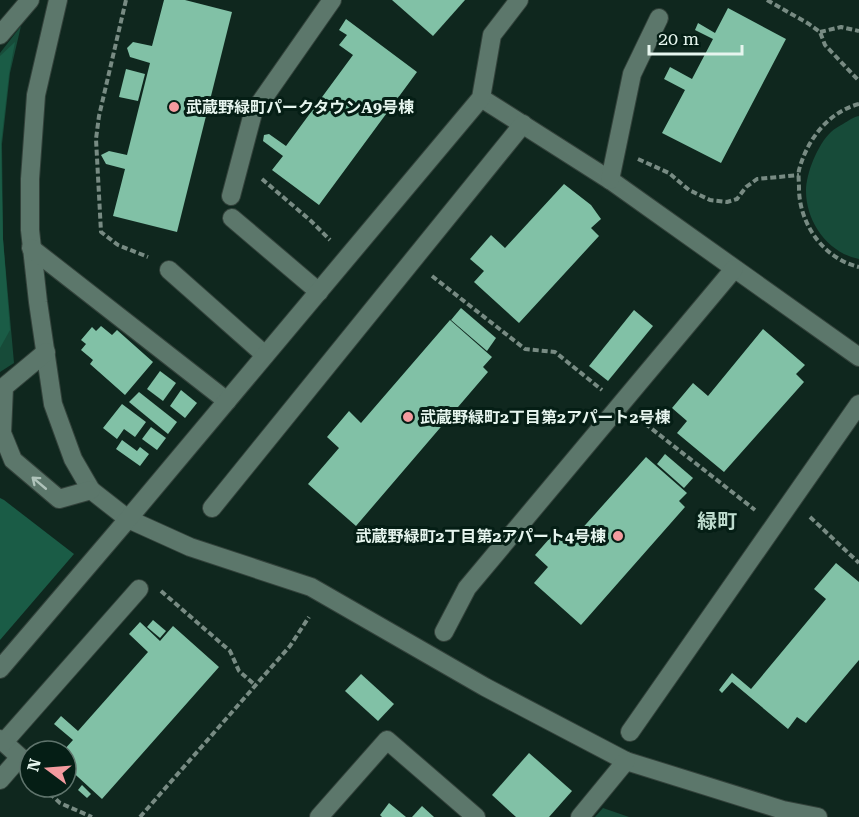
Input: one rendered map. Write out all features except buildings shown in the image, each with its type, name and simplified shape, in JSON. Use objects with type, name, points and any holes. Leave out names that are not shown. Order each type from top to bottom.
[{"type":"street","points":[[0,35],[30,0]]},
{"type":"street","points":[[58,0],[36,95],[30,179],[30,230],[53,404],[73,459],[91,490],[128,519],[190,547],[311,587],[485,687],[626,761],[783,810],[818,817]]},
{"type":"street","points":[[231,196],[253,113],[332,0]]},
{"type":"street","points":[[0,669],[481,98],[492,35],[519,0]]},
{"type":"street","points":[[610,180],[632,74],[659,18]]},
{"type":"street","points":[[481,98],[610,180],[859,357]]},
{"type":"street","points":[[212,508],[523,124]]},
{"type":"street","points":[[232,218],[319,292]]},
{"type":"street","points":[[32,248],[226,402]]},
{"type":"street","points":[[444,632],[467,588],[734,269]]},
{"type":"street","points":[[169,270],[266,355]]},
{"type":"street","points":[[45,352],[4,387],[2,433],[13,460],[58,499],[91,490]]},
{"type":"street","points":[[630,732],[859,404]]},
{"type":"street","points":[[0,780],[20,757],[2,740],[139,589]]},
{"type":"street","points":[[320,817],[387,740],[476,817]]},
{"type":"street","points":[[580,817],[626,761]]},
{"type":"path","points":[[126,0],[99,116],[96,140],[101,232],[118,245],[158,260],[169,270]]},
{"type":"path","points":[[767,0],[820,32],[825,45],[859,81]]},
{"type":"path","points":[[820,32],[841,27],[859,31]]},
{"type":"path","points":[[859,104],[848,107],[825,123],[808,145],[799,172],[799,200],[808,227],[826,250],[849,265],[859,267]]},
{"type":"path","points":[[616,153],[642,160],[669,173],[688,190],[710,200],[727,202],[737,200],[746,187],[757,179],[799,175]]},
{"type":"path","points":[[241,156],[260,177],[348,257]]},
{"type":"path","points":[[412,261],[525,349],[555,352],[775,525]]},
{"type":"path","points":[[792,501],[859,563]]},
{"type":"path","points":[[139,589],[145,591],[153,584],[230,651],[239,671],[256,686]]},
{"type":"path","points":[[140,817],[290,646],[309,617]]},
{"type":"path","points":[[56,799],[92,817]]},
{"type":"green space","points":[[21,26],[10,73],[2,144],[3,239],[14,363],[0,372],[0,53]]},
{"type":"green space","points":[[15,42],[1,144],[3,239],[10,330],[0,348],[0,56]]},
{"type":"green space","points":[[859,116],[859,259],[838,250],[821,234],[810,214],[806,191],[810,168],[826,137],[832,131]]},
{"type":"green space","points":[[0,498],[74,554],[0,640]]},
{"type":"green space","points":[[603,808],[629,817],[595,817]]},
{"type":"place","name":"武蔵野緑町パークタウンA9号棟","points":[[174,107]]},
{"type":"place","name":"武蔵野緑町2丁目第2アパート2号棟","points":[[408,417]]},
{"type":"place","name":"武蔵野緑町2丁目第2アパート4号棟","points":[[618,536]]},
{"type":"district","name":"緑町","points":[[717,521]]}]
